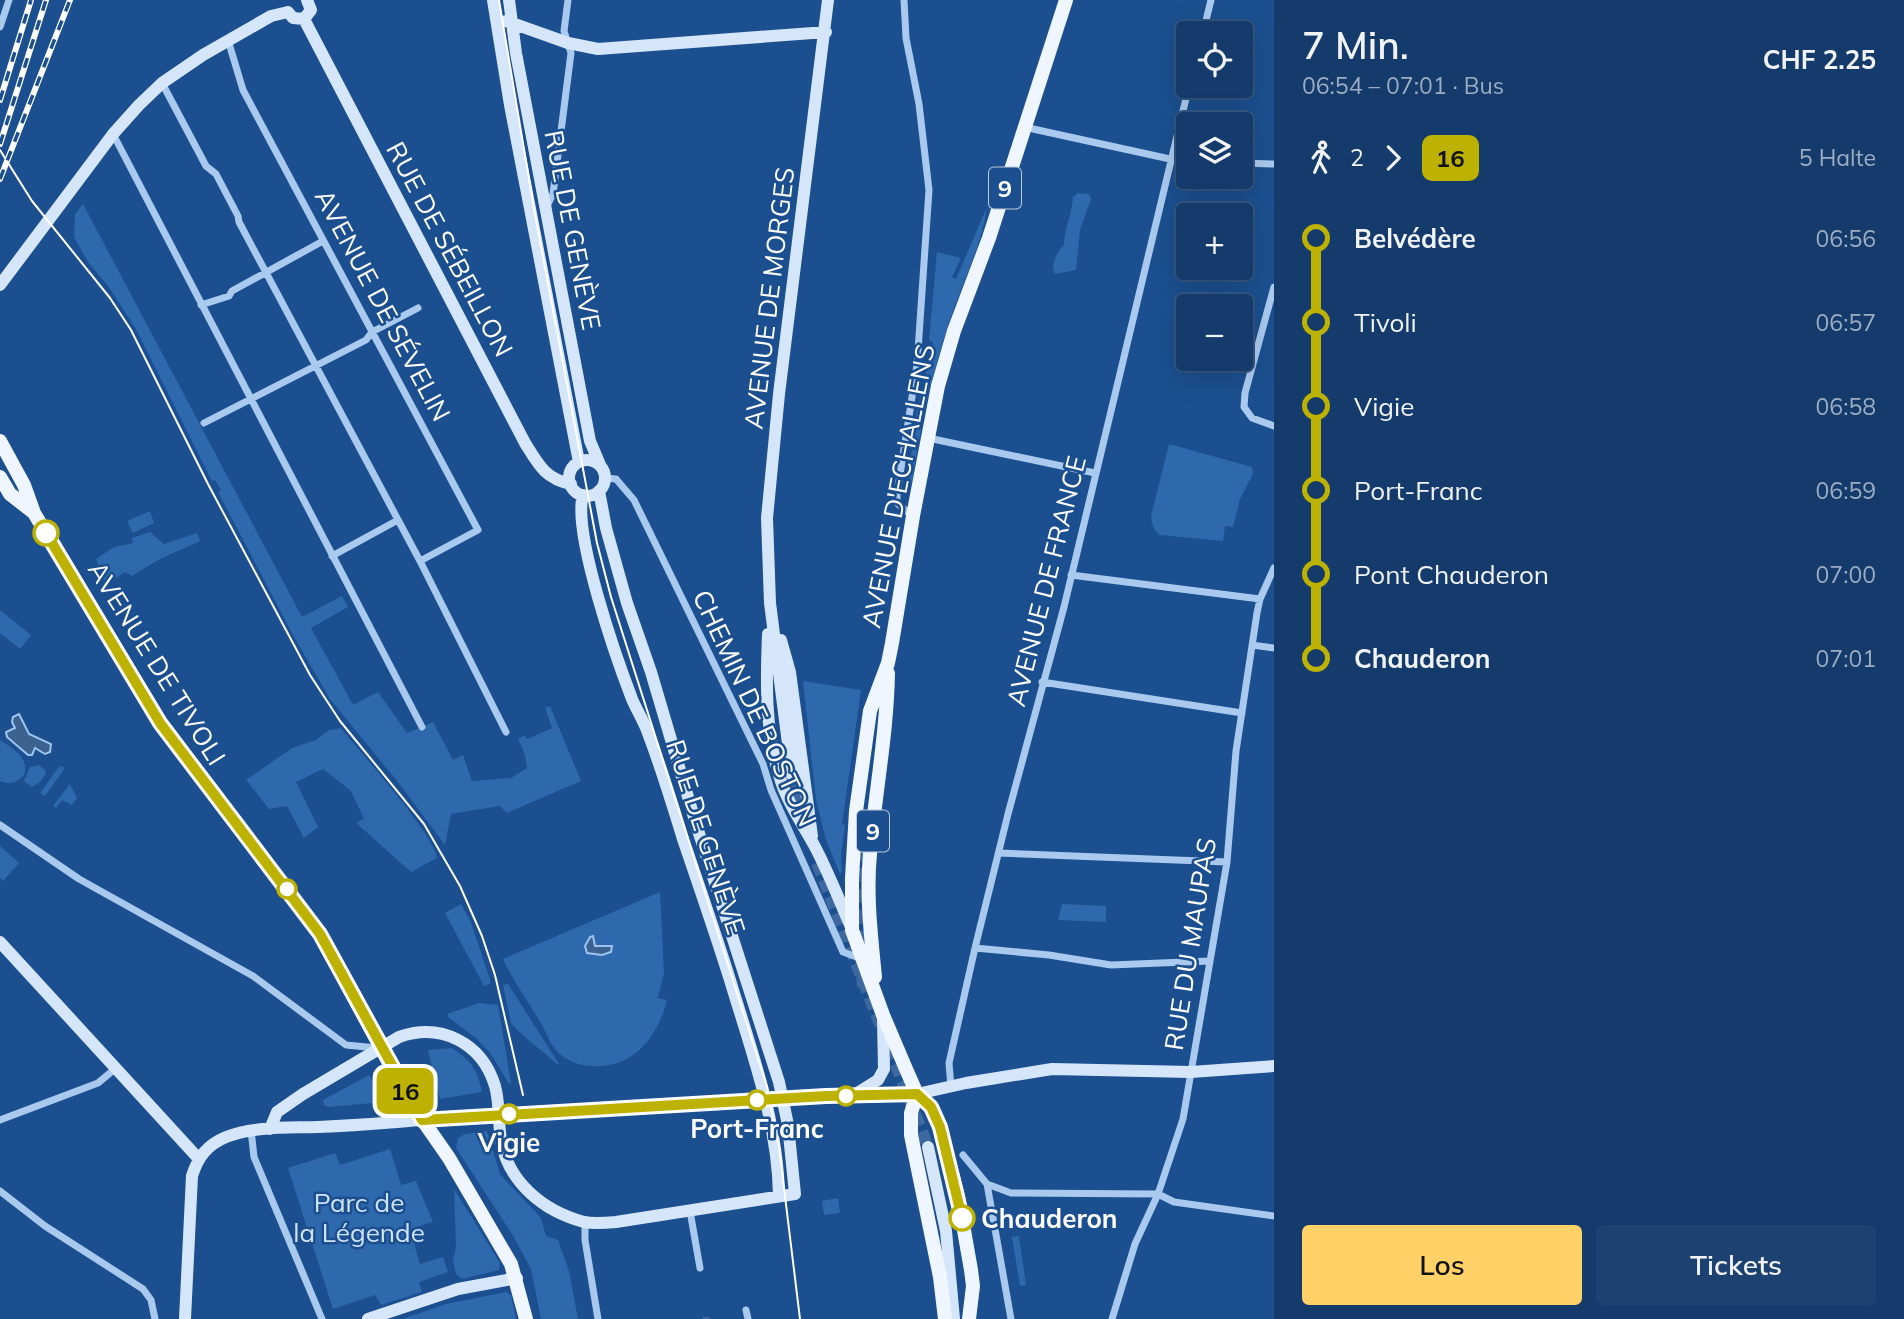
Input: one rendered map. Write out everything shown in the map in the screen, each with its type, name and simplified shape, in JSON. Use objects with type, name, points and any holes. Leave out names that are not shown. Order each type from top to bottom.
[{"type":"main road","name":"AVENUE D'ECHALLENS","points":[[877,999],[852,930],[861,851],[887,718],[888,663],[927,438],[954,331],[989,238],[1066,0]]},
{"type":"main road","name":"AVENUE DE TIVOLI","points":[[0,441],[24,485],[34,513],[160,723],[320,934],[422,1120],[449,1158],[511,1264],[517,1278],[526,1319]]},
{"type":"main road","name":"AVENUE DE TIVOLI","points":[[0,477],[10,494],[34,513]]},
{"type":"main road","name":"AVENUE D'ECHALLENS","points":[[861,851],[877,999]]},
{"type":"main road","name":"9","points":[[877,999],[917,1094],[931,1107],[940,1127],[958,1196],[971,1270],[973,1286],[969,1319]]},
{"type":"main road","points":[[917,1094],[911,1112],[911,1135],[940,1277],[945,1319]]},
{"type":"street","points":[[0,27],[9,0]]},
{"type":"street","name":"RUE DE GENÈVE","points":[[493,0],[510,105],[579,462]]},
{"type":"street","name":"RUE DE GENÈVE","points":[[509,0],[516,53],[590,441],[603,473]]},
{"type":"street","points":[[546,208],[553,194],[570,53],[564,31],[568,0]]},
{"type":"street","name":"AVENUE DE MORGES","points":[[828,0],[770,484],[767,550],[770,603],[766,679],[773,755],[786,778],[798,818],[814,845],[852,930]]},
{"type":"street","points":[[904,0],[906,38],[919,104],[929,190],[918,358],[897,494],[897,503],[913,516]]},
{"type":"street","points":[[1206,21],[1211,0]]},
{"type":"street","points":[[0,285],[113,134],[139,104],[162,83],[228,40],[290,6],[293,18],[304,19],[309,14],[310,1]]},
{"type":"street","name":"RUE DE SÉBEILLON","points":[[304,19],[538,466],[555,481],[571,484]]},
{"type":"street","points":[[496,19],[568,43],[598,49],[826,32]]},
{"type":"street","name":"AVENUE DE SÉVELIN","points":[[228,40],[243,90],[478,530],[420,561]]},
{"type":"street","points":[[162,83],[206,166],[216,174],[265,272],[420,561],[506,732]]},
{"type":"street","name":"AVENUE DE FRANCE","points":[[951,1087],[950,1063],[975,948],[1071,575],[1186,98]]},
{"type":"street","points":[[1024,127],[1170,159]]},
{"type":"street","points":[[113,134],[422,727]]},
{"type":"street","points":[[1253,163],[1274,164]]},
{"type":"street","points":[[201,305],[229,296],[232,291],[323,241]]},
{"type":"street","points":[[1274,287],[1245,393],[1244,407],[1252,418],[1274,426]]},
{"type":"street","points":[[204,423],[314,364],[320,364],[366,340],[372,332],[418,308]]},
{"type":"street","points":[[927,438],[1095,473]]},
{"type":"street","points":[[593,461],[603,473],[599,491],[583,495],[573,489],[571,471],[579,462],[593,461]]},
{"type":"street","name":"CHEMIN DE BOSTON","points":[[603,473],[616,479],[634,500],[763,764],[771,790],[843,952],[862,959]]},
{"type":"street","name":"RUE DE GENÈVE","points":[[583,495],[580,504],[588,560],[632,700],[647,731],[713,926],[762,1087],[770,1118],[779,1196],[795,1194],[788,1125],[779,1082],[627,603],[606,528],[599,491]]},
{"type":"street","points":[[332,556],[398,520]]},
{"type":"street","name":"RUE DU MAUPAS","points":[[1112,1319],[1135,1244],[1158,1194],[1179,1136],[1227,862],[1235,765],[1252,645],[1261,599],[1274,568]]},
{"type":"street","points":[[1071,575],[1261,599]]},
{"type":"street","name":"AVENUE DE MORGES","points":[[770,603],[790,673],[814,845]]},
{"type":"street","points":[[1252,645],[1274,648]]},
{"type":"street","points":[[1042,682],[1242,713]]},
{"type":"street","points":[[786,778],[790,786],[804,782]]},
{"type":"street","points":[[0,825],[79,879],[253,976],[345,1045],[381,1048]]},
{"type":"street","points":[[999,853],[1227,862]]},
{"type":"street","points":[[0,942],[198,1158]]},
{"type":"street","points":[[975,948],[1049,955],[1111,965],[1210,961]]},
{"type":"street","points":[[854,1096],[877,1080],[884,1069],[883,1015]]},
{"type":"street","points":[[270,1129],[277,1112],[399,1037],[422,1031],[443,1033],[463,1041],[475,1051],[492,1076],[497,1096],[501,1140],[514,1173],[534,1198],[543,1204],[586,1222],[615,1222],[779,1196]]},
{"type":"street","points":[[185,1319],[191,1176],[204,1151],[225,1138],[251,1130],[818,1096],[917,1094],[1052,1069],[1191,1072],[1274,1066]]},
{"type":"street","points":[[0,1119],[98,1083],[116,1068]]},
{"type":"street","points":[[251,1130],[254,1157],[322,1319]]},
{"type":"street","points":[[928,1147],[946,1231],[954,1319]]},
{"type":"street","points":[[963,1155],[987,1184],[1011,1319]]},
{"type":"street","points":[[987,1184],[1011,1193],[1158,1194],[1174,1202],[1274,1216]]},
{"type":"street","points":[[0,1191],[56,1233],[143,1289],[151,1300],[155,1319]]},
{"type":"street","points":[[690,1211],[700,1268]]},
{"type":"street","points":[[586,1222],[584,1240],[598,1319]]},
{"type":"street","points":[[368,1319],[458,1289],[517,1278]]},
{"type":"green space","points":[[1078,193],[1089,194],[1091,199],[1080,230],[1076,270],[1055,274],[1054,263],[1064,245],[1073,197]]},
{"type":"green space","points":[[83,204],[302,617],[342,596],[348,607],[311,628],[353,705],[378,692],[407,733],[433,722],[453,760],[463,755],[472,781],[511,778],[527,768],[518,738],[525,736],[527,739],[552,728],[545,708],[550,706],[581,781],[507,813],[500,806],[451,814],[445,845],[330,699],[293,635],[218,492],[221,490],[215,480],[212,481],[136,329],[108,286],[88,262],[74,237],[75,214]]},
{"type":"green space","points":[[987,207],[976,250],[938,360],[912,483],[908,483],[915,419],[933,342],[929,340],[937,252],[961,258],[952,277],[956,279]]},
{"type":"green space","points":[[1169,444],[1252,467],[1253,474],[1240,499],[1233,527],[1225,526],[1223,541],[1160,535],[1154,528],[1151,516]]},
{"type":"green space","points":[[150,511],[154,523],[133,533],[127,521]]},
{"type":"green space","points":[[150,532],[164,544],[197,533],[200,541],[158,560],[132,576],[125,572],[106,584],[96,559],[114,547],[133,543],[132,538]]},
{"type":"green space","points":[[0,610],[31,635],[20,649],[0,633]]},
{"type":"green space","points":[[803,681],[861,690],[842,824],[845,825],[840,874],[826,840],[816,800]]},
{"type":"green space","points":[[341,728],[410,813],[433,847],[437,858],[411,872],[356,823],[364,819],[351,791],[323,769],[296,782],[318,827],[304,838],[287,806],[269,809],[246,780],[292,748],[316,740],[329,730]]},
{"type":"green space","points":[[0,740],[18,753],[24,762],[25,773],[14,782],[0,781]]},
{"type":"green space","points":[[39,765],[46,774],[32,787],[24,781],[30,767]]},
{"type":"green space","points":[[58,768],[65,768],[45,796],[40,793]]},
{"type":"green space","points":[[70,784],[77,798],[72,805],[62,800],[56,808],[53,806]]},
{"type":"green space","points":[[0,846],[19,863],[3,881],[0,878]]},
{"type":"green space","points":[[660,892],[664,973],[658,998],[667,1000],[656,1028],[640,1050],[617,1063],[588,1066],[570,1061],[553,1046],[503,959]]},
{"type":"green space","points":[[461,904],[471,922],[491,983],[484,986],[445,913]]},
{"type":"green space","points":[[1062,904],[1106,906],[1106,922],[1058,920]]},
{"type":"green space","points":[[508,984],[558,1065],[511,1023],[503,985]]},
{"type":"green space","points":[[479,1003],[498,1005],[511,1083],[509,1084],[491,1054],[447,1014]]},
{"type":"green space","points":[[452,1048],[473,1066],[482,1092],[440,1099],[428,1050]]},
{"type":"green space","points":[[369,1075],[384,1102],[328,1107],[324,1105],[323,1100]]},
{"type":"green space","points":[[487,1131],[500,1174],[541,1218],[546,1236],[558,1240],[569,1271],[578,1319],[541,1319],[531,1269],[512,1234],[456,1148],[458,1138],[465,1134]]},
{"type":"green space","name":"Parc de la Légende","points":[[390,1149],[401,1185],[416,1181],[433,1222],[410,1229],[420,1264],[443,1257],[448,1272],[419,1282],[422,1292],[381,1305],[375,1295],[333,1309],[288,1168],[335,1153],[340,1165]]},
{"type":"green space","points":[[454,1189],[500,1263],[499,1270],[462,1279],[456,1274],[453,1261],[456,1247]]},
{"type":"green space","points":[[838,1198],[840,1213],[824,1215],[822,1201]]},
{"type":"green space","points":[[1019,1236],[1026,1285],[1020,1286],[1012,1237]]},
{"type":"green space","points":[[506,1292],[511,1295],[516,1319],[402,1319],[446,1304]]},
{"type":"shaded area","points":[[19,714],[29,734],[51,744],[50,752],[45,754],[35,748],[32,755],[28,755],[7,737],[6,732],[15,728],[13,717]]},
{"type":"shaded area","points":[[593,936],[595,946],[612,946],[611,952],[602,955],[587,953],[585,946]]},
{"type":"tunnel","points":[[792,775],[806,826]]},
{"type":"tunnel","points":[[861,847],[859,899],[864,987]]},
{"type":"tunnel","points":[[817,863],[928,1147]]},
{"type":"tram line","points":[[499,0],[534,209],[597,543],[611,597],[767,1087],[779,1147],[800,1319]]},
{"type":"tram line","points":[[0,150],[32,201],[110,298],[131,330],[208,484],[310,675],[340,721],[424,824],[460,886],[482,936],[495,975],[523,1095]]},
{"type":"railway","points":[[0,100],[31,0]]},
{"type":"railway","points":[[0,144],[46,0]]},
{"type":"railway","points":[[0,179],[70,0]]},
{"type":"bus line","name":"16","points":[[46,533],[160,723],[320,934],[422,1120],[826,1096],[917,1094],[931,1107],[940,1127],[962,1218]]},
{"type":"place","name":"Port-Franc","points":[[757,1100]]},
{"type":"place","name":"Vigie","points":[[509,1114]]},
{"type":"place","name":"Chauderon","points":[[962,1218]]}]
